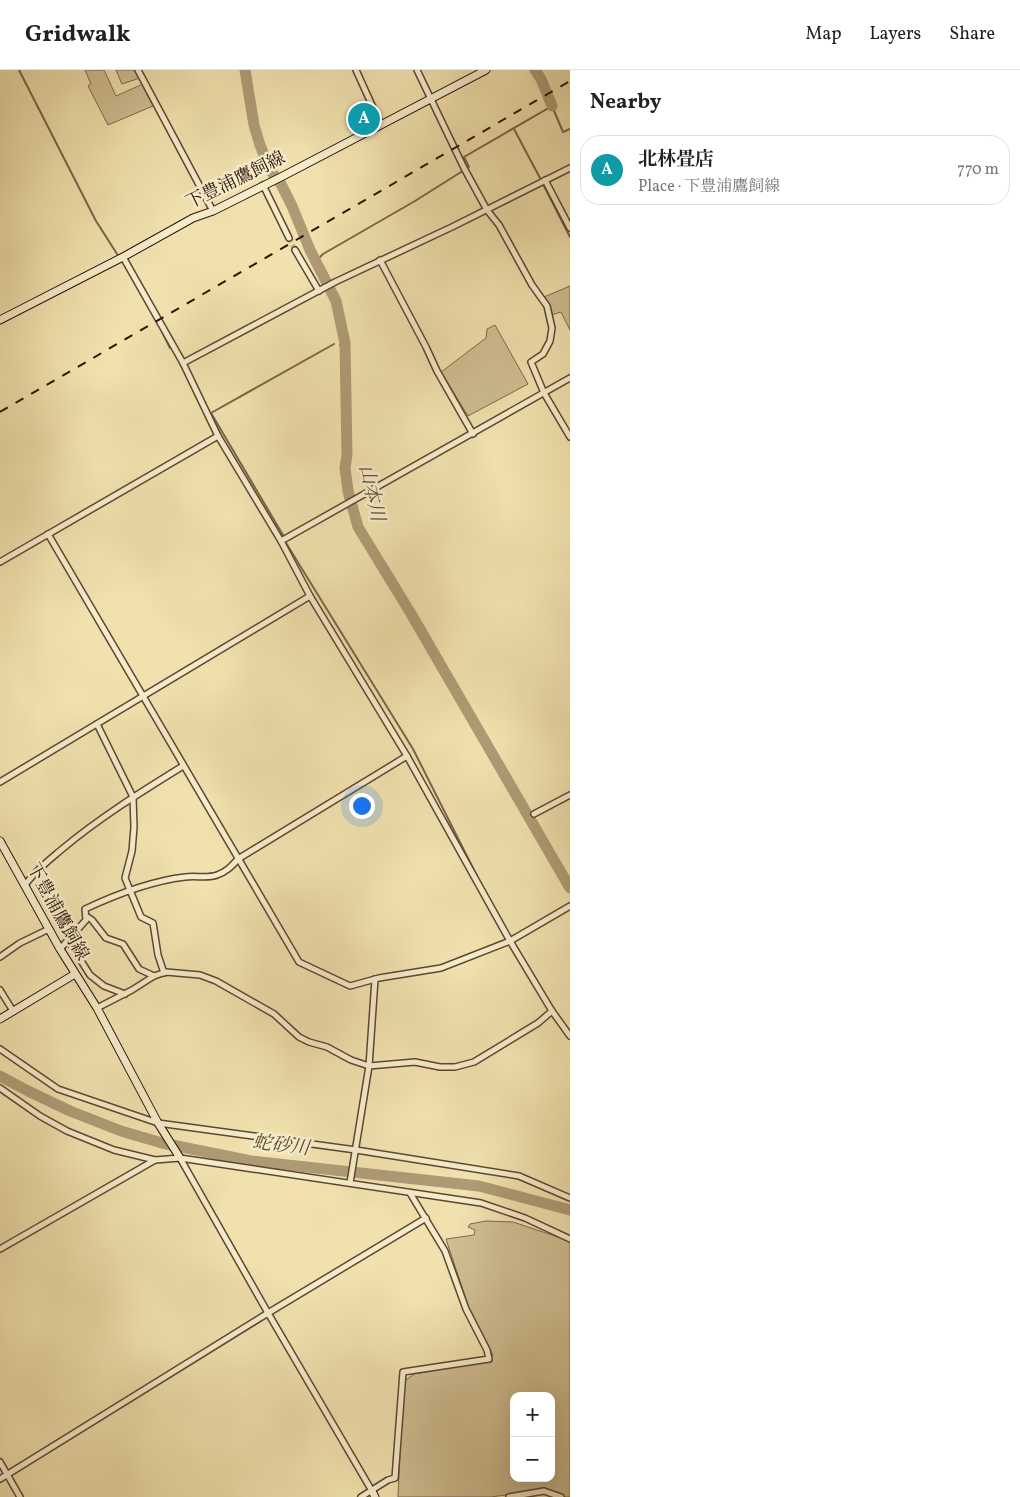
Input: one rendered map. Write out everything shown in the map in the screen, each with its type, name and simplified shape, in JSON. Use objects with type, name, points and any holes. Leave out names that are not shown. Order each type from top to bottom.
[{"type":"main road","name":"下豊浦鷹飼線","points":[[0,320],[123,257],[192,218],[213,211],[283,176],[486,70]]},
{"type":"main road","name":"下豊浦鷹飼線","points":[[0,841],[75,974],[0,1019]]},
{"type":"main road","points":[[75,974],[98,1008],[158,1123],[180,1158]]},
{"type":"street","points":[[138,70],[213,211]]},
{"type":"street","points":[[356,70],[380,125]]},
{"type":"street","points":[[418,70],[430,98],[487,210],[499,225],[532,285],[545,302],[552,328],[550,341],[543,354],[531,362],[544,393],[570,437]]},
{"type":"street","points":[[183,362],[335,282],[487,210],[570,168]]},
{"type":"street","points":[[544,180],[570,228]]},
{"type":"street","points":[[266,184],[289,238]]},
{"type":"street","points":[[295,250],[320,291]]},
{"type":"street","points":[[123,257],[183,362],[218,436],[281,541],[310,596],[407,756],[510,941],[552,1011],[570,1036]]},
{"type":"street","points":[[380,260],[437,371],[473,434]]},
{"type":"street","points":[[281,541],[570,378]]},
{"type":"street","points":[[0,562],[218,436]]},
{"type":"street","points":[[48,534],[299,962],[350,986],[375,979],[441,968],[510,941],[570,906]]},
{"type":"street","points":[[0,782],[310,596]]},
{"type":"street","points":[[97,724],[133,797],[132,851],[125,878],[141,917],[153,923],[158,955],[164,973]]},
{"type":"street","points":[[60,949],[86,920],[85,909],[112,897],[186,876],[214,876],[227,871],[238,859],[407,756]]},
{"type":"street","points":[[25,885],[33,874],[78,836],[133,797],[183,766]]},
{"type":"street","points":[[534,814],[570,795]]},
{"type":"street","points":[[86,916],[92,920],[106,938],[123,944],[139,969],[154,976]]},
{"type":"street","points":[[0,957],[20,943],[49,929]]},
{"type":"street","points":[[68,940],[90,975],[104,986],[125,994]]},
{"type":"street","points":[[98,1008],[154,976],[164,973],[200,975],[216,981],[274,1014],[299,1037],[308,1042],[327,1047],[351,1060],[369,1066],[415,1062],[440,1067],[454,1067],[474,1062],[538,1023],[552,1011]]},
{"type":"street","points":[[75,974],[90,975]]},
{"type":"street","points":[[350,1183],[369,1066],[375,979]]},
{"type":"street","points":[[0,990],[13,1011]]},
{"type":"street","points":[[0,1049],[58,1089],[158,1123],[356,1150],[519,1176],[570,1198]]},
{"type":"street","points":[[0,1088],[40,1116],[66,1131],[114,1150],[155,1160],[180,1158],[481,1203],[524,1218],[570,1239]]},
{"type":"street","points":[[180,1158],[373,1494]]},
{"type":"street","points":[[0,1249],[155,1160]]},
{"type":"street","points":[[361,1497],[373,1494],[388,1480],[395,1478],[403,1372],[489,1359],[487,1350],[466,1309],[446,1251],[410,1193]]},
{"type":"street","points":[[0,1479],[268,1313],[426,1218]]},
{"type":"street","points":[[0,1462],[20,1497]]},
{"type":"street","points":[[509,1497],[544,1491],[560,1497]]},
{"type":"shaded area","points":[[85,70],[104,70],[116,96],[143,84],[153,106],[108,125],[88,86],[91,84]]},
{"type":"shaded area","points":[[116,70],[136,70],[140,78],[122,84]]},
{"type":"shaded area","points":[[570,286],[570,330],[561,312],[551,315],[544,297]]},
{"type":"shaded area","points":[[495,325],[528,384],[468,416],[441,372],[486,338],[487,329]]},
{"type":"shaded area","points":[[486,1221],[513,1222],[570,1241],[570,1497],[547,1489],[491,1497],[398,1497],[403,1382],[414,1374],[484,1362],[493,1355],[469,1308],[446,1239],[474,1235],[475,1230],[468,1227],[470,1224]]},
{"type":"waterway","points":[[19,70],[96,221],[119,257]]},
{"type":"waterway","name":"山本川","points":[[245,70],[254,125],[260,145],[270,170],[281,184],[292,206],[310,250],[336,301],[345,343],[347,455],[345,468],[348,491],[358,527],[410,612],[570,888]]},
{"type":"waterway","points":[[535,70],[541,79],[552,106]]},
{"type":"waterway","points":[[316,261],[323,254],[415,201],[469,167],[464,157],[552,106],[563,132],[570,129]]},
{"type":"waterway","points":[[514,129],[541,180]]},
{"type":"waterway","points":[[544,186],[570,237]]},
{"type":"waterway","points":[[156,319],[170,348]]},
{"type":"waterway","name":"山本川","points":[[340,345],[345,343]]},
{"type":"waterway","points":[[283,535],[211,413],[334,344]]},
{"type":"waterway","points":[[286,543],[413,749],[477,876]]},
{"type":"waterway","name":"蛇砂川","points":[[0,1076],[70,1111],[121,1131],[162,1143],[251,1161],[479,1186],[570,1210]]},
{"type":"tunnel","points":[[289,238],[295,250]]},
{"type":"railway","points":[[0,412],[570,81]]},
{"type":"place","name":"北林畳店","points":[[364,119]]}]
